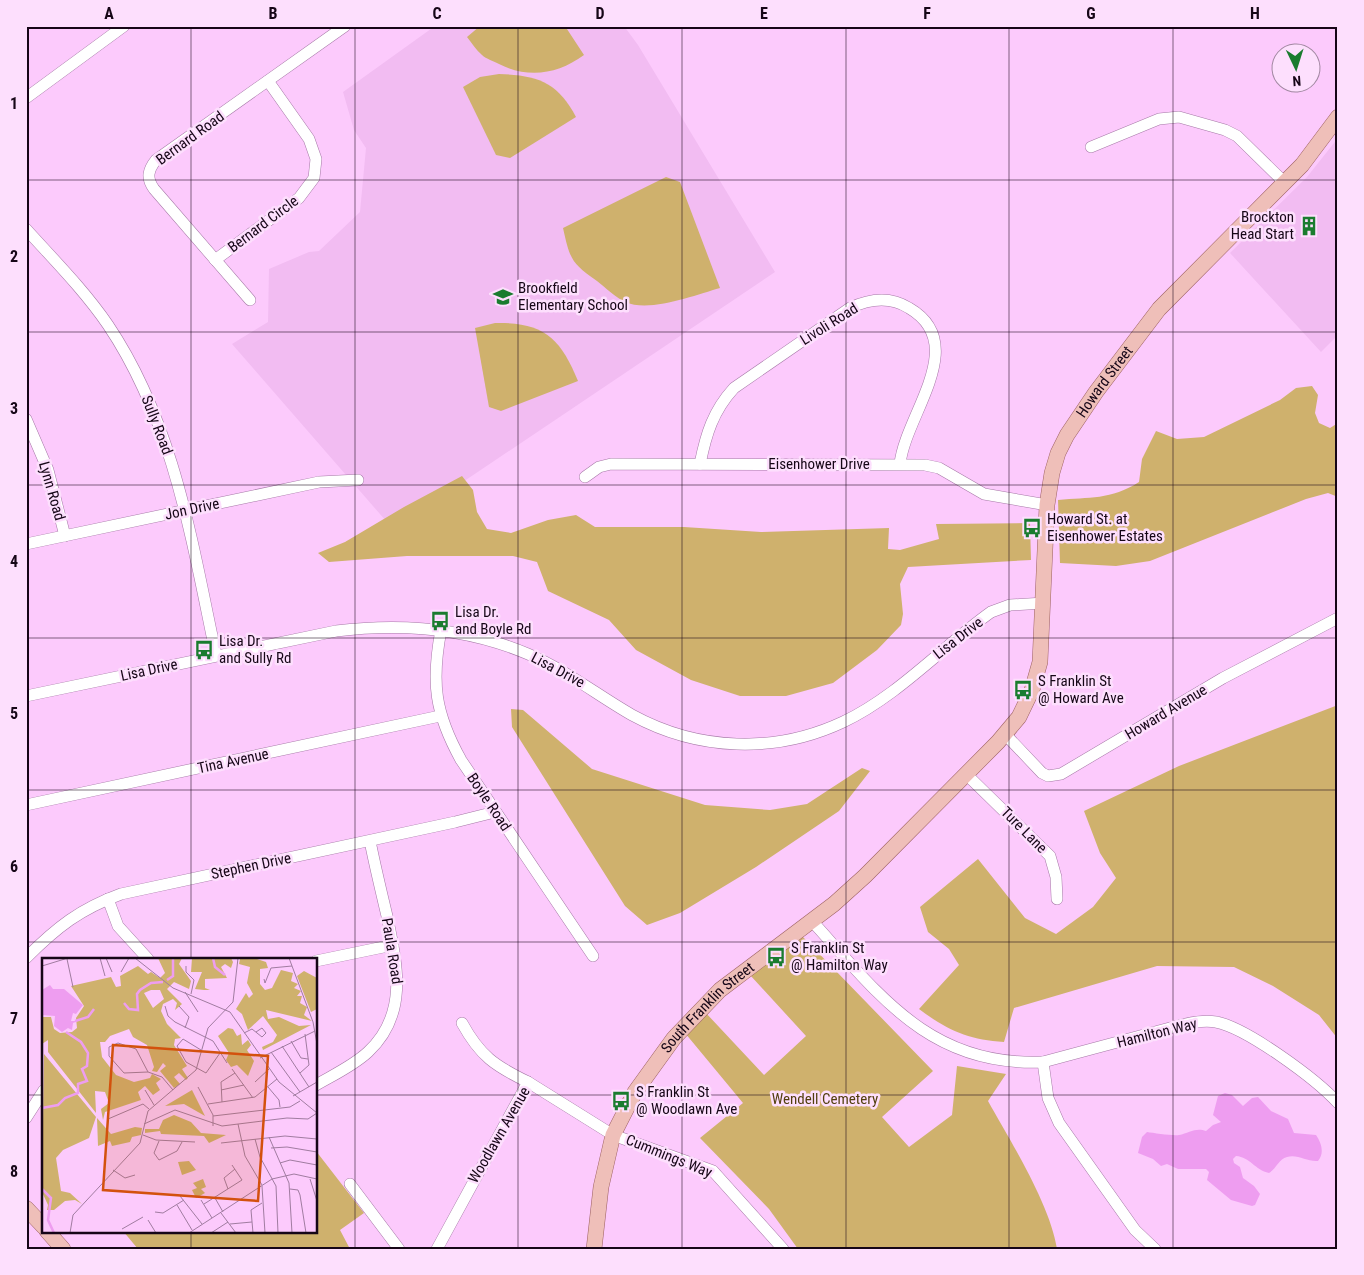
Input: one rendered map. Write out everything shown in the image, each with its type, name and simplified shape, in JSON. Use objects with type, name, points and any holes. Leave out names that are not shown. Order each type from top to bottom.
[{"type":"main road","name":"Howard Street","points":[[1019,716],[1032,690],[1038,669],[1044,603],[1047,504],[1058,453],[1079,416],[1148,322],[1177,290],[1285,183],[1316,148],[1338,117]]},
{"type":"main road","name":"South Franklin Street","points":[[594,1249],[601,1187],[613,1135],[635,1092],[689,1020],[720,990],[812,921],[865,876],[1006,734],[1019,716]]},
{"type":"main road","points":[[26,1208],[42,1225]]},
{"type":"main road","points":[[48,1232],[63,1249]]},
{"type":"street","points":[[26,98],[124,26]]},
{"type":"street","name":"Bernard Road","points":[[250,300],[154,189],[148,175],[150,167],[156,160],[345,26]]},
{"type":"street","name":"Bernard Circle","points":[[215,260],[299,198],[314,178],[316,159],[309,139],[268,81]]},
{"type":"street","points":[[1091,147],[1159,119],[1169,116],[1179,117],[1225,130],[1237,136],[1285,183]]},
{"type":"street","name":"Sully Road","points":[[26,229],[92,304],[121,346],[161,431],[184,510],[216,655]]},
{"type":"street","name":"Livoli Road","points":[[700,464],[710,424],[722,400],[734,388],[850,308],[862,303],[888,300],[900,303],[919,315],[928,326],[936,350],[931,378],[905,440],[900,464]]},
{"type":"street","name":"Lynn Road","points":[[26,419],[48,470],[65,536]]},
{"type":"street","name":"Eisenhower Drive","points":[[585,477],[599,467],[611,464],[900,464],[939,468],[984,494],[1047,504]]},
{"type":"street","name":"Jon Drive","points":[[26,544],[319,482],[358,480]]},
{"type":"street","name":"Lisa Drive","points":[[26,696],[309,636],[362,628],[397,627],[441,630],[487,640],[528,654],[565,671],[631,714],[674,734],[716,743],[757,745],[805,736],[844,722],[882,699],[991,612],[1010,605],[1044,603]]},
{"type":"street","name":"Howard Avenue","points":[[1006,734],[1042,773],[1048,776],[1061,774],[1224,678],[1338,618]]},
{"type":"street","name":"Boyle Road","points":[[441,630],[436,679],[440,716],[461,760],[592,956]]},
{"type":"street","name":"Tina Avenue","points":[[26,805],[440,716]]},
{"type":"street","name":"Ture Lane","points":[[966,774],[1050,856],[1056,877],[1056,899]]},
{"type":"street","name":"Stephen Drive","points":[[26,958],[60,926],[86,909],[134,890],[370,841],[495,812]]},
{"type":"street","name":"Paula Road","points":[[318,1084],[368,1052],[386,1029],[394,1012],[398,992],[393,945],[370,841]]},
{"type":"street","points":[[108,899],[118,926],[147,958]]},
{"type":"street","name":"Hamilton Way","points":[[812,921],[893,1008],[917,1028],[941,1042],[964,1052],[990,1058],[1043,1062],[1181,1025],[1196,1022],[1217,1022],[1252,1038],[1310,1078],[1338,1103]]},
{"type":"street","points":[[318,961],[393,945]]},
{"type":"street","points":[[462,1023],[486,1058],[495,1065],[528,1082]]},
{"type":"street","points":[[1043,1062],[1048,1098],[1059,1123],[1135,1230],[1155,1249]]},
{"type":"street","name":"Woodlawn Avenue","points":[[437,1249],[528,1082],[613,1135]]},
{"type":"street","points":[[26,1118],[42,1095]]},
{"type":"street","name":"Cummings Way","points":[[613,1135],[713,1171],[783,1249]]},
{"type":"street","points":[[350,1184],[400,1249]]},
{"type":"shaded area","name":"Brookfield Elementary School","points":[[435,26],[624,26],[638,45],[775,272],[393,529],[232,344],[268,322],[269,269],[309,252],[319,251],[360,212],[366,148],[354,130],[343,92]]},
{"type":"shaded area","points":[[1338,138],[1338,335],[1321,352],[1230,253],[1307,177]]},
{"type":"shaded area","points":[[1225,1093],[1232,1095],[1243,1106],[1252,1098],[1258,1097],[1271,1111],[1288,1119],[1294,1133],[1316,1135],[1322,1148],[1318,1161],[1291,1156],[1282,1160],[1269,1173],[1236,1156],[1233,1159],[1234,1163],[1240,1167],[1243,1178],[1254,1186],[1260,1194],[1255,1205],[1252,1206],[1231,1200],[1207,1180],[1209,1172],[1206,1169],[1178,1169],[1167,1164],[1161,1166],[1153,1159],[1138,1153],[1142,1137],[1147,1132],[1179,1135],[1196,1130],[1206,1131],[1213,1125],[1221,1122],[1213,1115],[1218,1096]]},
{"type":"green space","points":[[480,26],[565,26],[584,55],[564,67],[554,70],[532,73],[510,69],[484,56],[467,37]]},
{"type":"green space","points":[[499,74],[525,76],[554,88],[569,105],[576,117],[510,158],[496,155],[463,87],[480,77]]},
{"type":"green space","points":[[666,177],[680,182],[720,288],[672,302],[635,305],[625,302],[614,295],[577,264],[570,254],[563,228]]},
{"type":"green space","points":[[495,323],[526,325],[548,335],[564,353],[578,381],[501,411],[489,407],[475,328]]},
{"type":"green space","points":[[1312,386],[1318,395],[1315,413],[1319,423],[1330,428],[1338,423],[1338,497],[1328,493],[1306,499],[1150,561],[1116,566],[1060,563],[1058,500],[1109,495],[1129,488],[1139,482],[1142,459],[1156,431],[1177,439],[1204,437],[1280,400],[1296,388]]},
{"type":"green space","points":[[462,476],[473,490],[477,512],[487,529],[511,533],[548,520],[576,515],[595,527],[684,527],[761,532],[889,528],[888,549],[900,550],[939,539],[936,524],[1030,523],[1031,560],[908,567],[900,584],[903,614],[901,625],[877,650],[833,683],[786,696],[740,696],[691,680],[636,650],[609,620],[548,591],[537,562],[513,556],[407,556],[329,562],[318,553],[345,542]]},
{"type":"green space","points":[[1338,705],[1338,1039],[1319,1015],[1273,986],[1234,967],[1157,966],[1014,1008],[1004,1042],[980,1039],[959,1033],[939,1023],[919,1009],[959,965],[949,949],[928,932],[920,907],[978,859],[1025,918],[1056,934],[1093,907],[1116,878],[1100,853],[1084,811],[1179,766]]},
{"type":"green space","points":[[511,709],[523,710],[592,769],[705,805],[770,810],[807,804],[862,768],[870,771],[839,811],[756,867],[680,913],[647,925],[625,906],[512,727]]},
{"type":"green space","name":"Wendell Cemetery","points":[[802,936],[933,1071],[882,1117],[909,1147],[952,1115],[957,1066],[1006,1074],[988,1101],[1038,1193],[1053,1231],[1057,1249],[798,1249],[769,1209],[700,1138],[743,1103],[685,1033],[705,1012],[764,1075],[806,1036],[750,975]]},
{"type":"green space","points":[[318,1154],[364,1213],[340,1230],[350,1249],[138,1249],[124,1232],[318,1232]]},
{"type":"place","name":"Brockton Head Start","points":[[1309,226]]},
{"type":"place","name":"Brookfield Elementary School","points":[[503,297]]},
{"type":"place","name":"Howard St. at Eisenhower Estates","points":[[1032,528]]},
{"type":"place","name":"Lisa Dr. and Boyle Rd","points":[[440,621]]},
{"type":"place","name":"Lisa Dr. and Sully Rd","points":[[204,650]]},
{"type":"place","name":"S Franklin St @ Howard Ave","points":[[1023,690]]},
{"type":"place","name":"S Franklin St @ Hamilton Way","points":[[776,957]]},
{"type":"place","name":"S Franklin St @ Woodlawn Ave","points":[[621,1101]]}]
